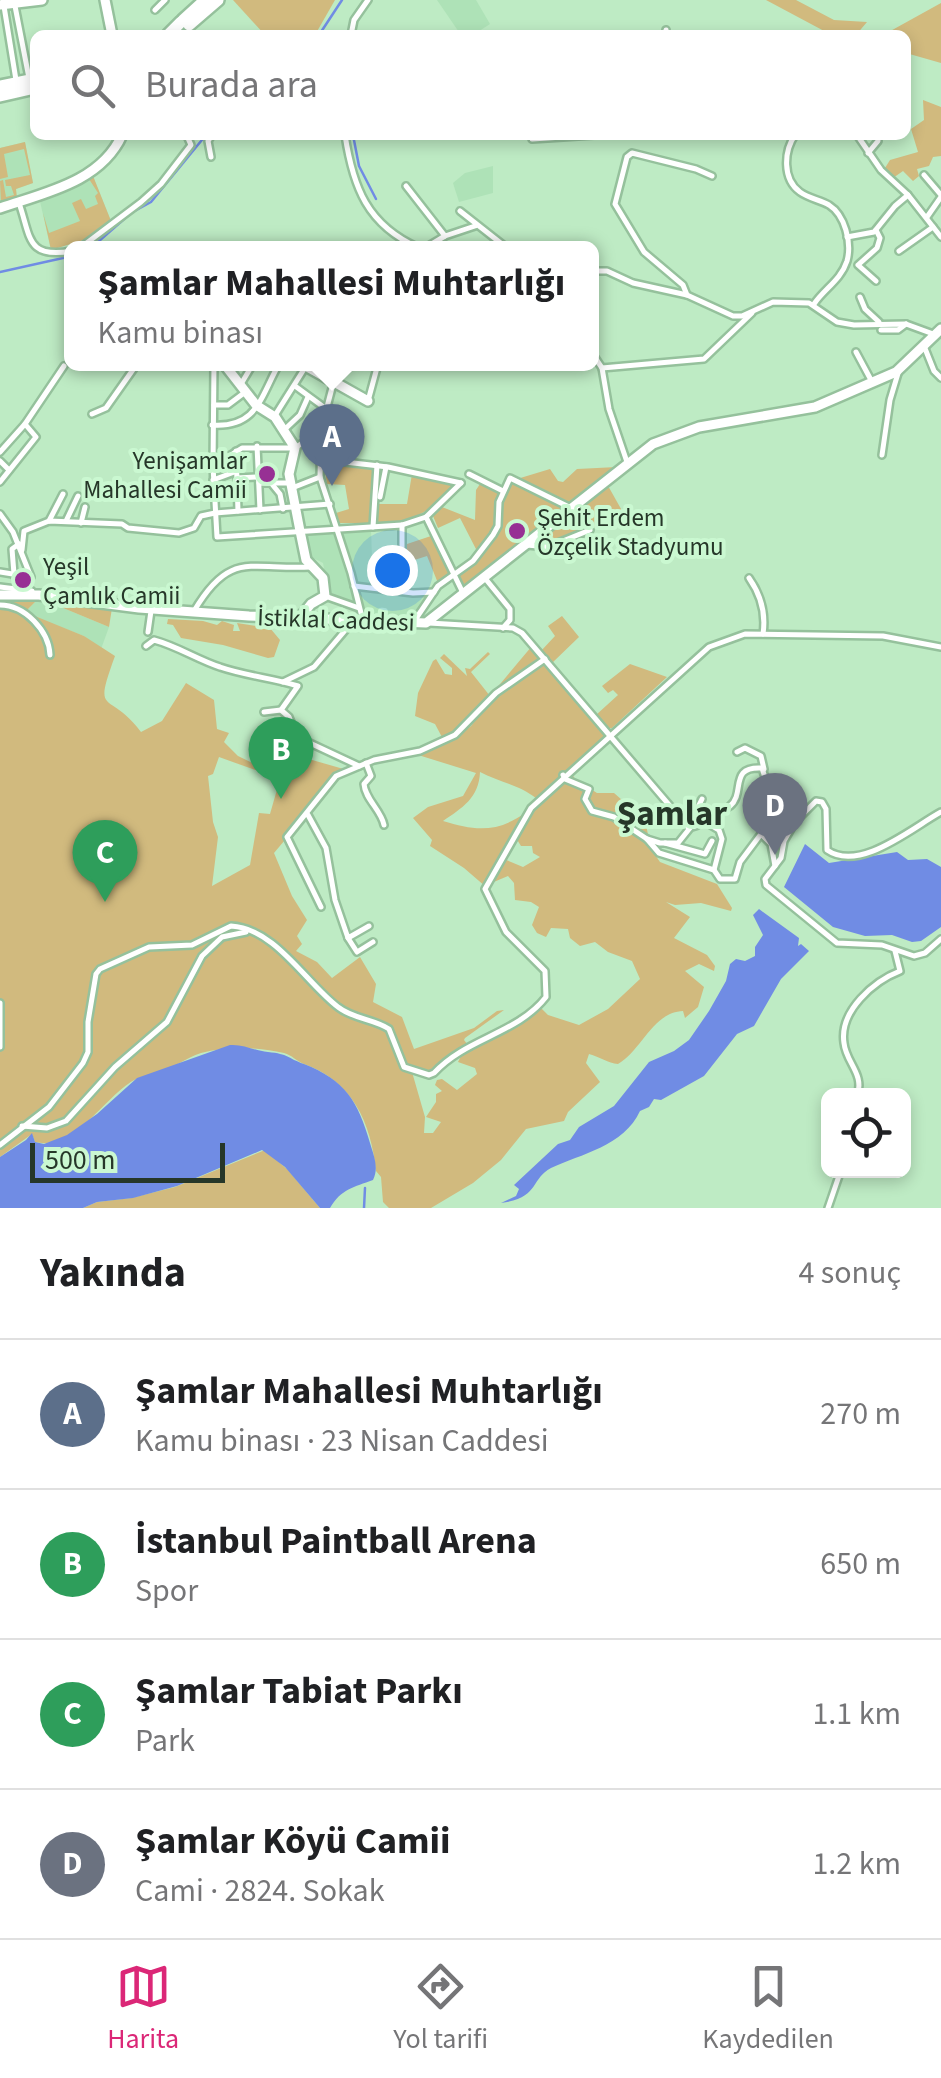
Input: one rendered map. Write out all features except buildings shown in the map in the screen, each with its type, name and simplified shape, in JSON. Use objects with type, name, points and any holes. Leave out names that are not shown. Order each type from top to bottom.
[{"type":"main road","points":[[6,3],[29,0]]},
{"type":"main road","points":[[6,3],[42,0]]},
{"type":"main road","points":[[107,0],[112,30]]},
{"type":"main road","points":[[186,28],[205,0]]},
{"type":"main road","points":[[186,28],[218,0]]},
{"type":"main road","points":[[0,208],[96,170],[119,140]]},
{"type":"main road","name":"İstiklal Caddesi","points":[[0,595],[39,595],[347,624],[426,623],[652,444],[681,432],[795,412],[872,383],[899,369],[938,332]]},
{"type":"main road","points":[[228,371],[256,405],[274,417],[295,448],[289,471],[300,531],[306,560],[323,578],[325,596],[310,604],[299,618]]},
{"type":"main road","points":[[311,371],[368,401]]},
{"type":"street","points":[[353,30],[354,20],[368,0]]},
{"type":"street","points":[[6,3],[28,76],[19,86]]},
{"type":"street","points":[[6,3],[19,86]]},
{"type":"street","points":[[89,241],[161,184],[191,145],[189,140]]},
{"type":"street","points":[[209,140],[210,157]]},
{"type":"street","points":[[346,140],[350,170],[366,208],[405,241]]},
{"type":"street","points":[[793,140],[786,160],[792,184],[839,214],[847,237],[848,258],[842,272],[814,304]]},
{"type":"street","points":[[860,140],[886,177],[908,195],[941,237]]},
{"type":"street","points":[[868,154],[878,142]]},
{"type":"street","points":[[686,295],[683,284],[644,252],[615,204],[627,157],[632,153],[696,168],[712,176]]},
{"type":"street","points":[[924,175],[941,196],[927,217]]},
{"type":"street","points":[[406,186],[444,236]]},
{"type":"street","points":[[847,237],[866,236],[876,230],[908,195]]},
{"type":"street","points":[[19,202],[28,238],[34,246],[49,254],[64,253]]},
{"type":"street","points":[[460,211],[496,241]]},
{"type":"street","points":[[435,241],[475,226]]},
{"type":"street","points":[[900,251],[933,227]]},
{"type":"street","points":[[876,230],[880,238],[877,248],[858,265],[876,280]]},
{"type":"street","points":[[599,271],[686,295],[733,316],[779,301],[814,304],[837,322],[880,327],[906,324],[938,332]]},
{"type":"street","points":[[860,297],[866,312],[880,327]]},
{"type":"street","points":[[602,368],[704,359],[754,310]]},
{"type":"street","points":[[924,346],[941,378]]},
{"type":"street","points":[[856,352],[872,383]]},
{"type":"street","points":[[599,364],[608,410],[628,463]]},
{"type":"street","points":[[0,452],[25,424],[64,366]]},
{"type":"street","points":[[882,454],[899,369]]},
{"type":"street","points":[[92,414],[106,408],[132,371]]},
{"type":"street","points":[[221,371],[212,426],[217,538],[402,525],[426,516],[461,482],[386,467],[319,460]]},
{"type":"street","points":[[214,405],[228,405],[251,371]]},
{"type":"street","points":[[212,426],[243,423],[275,371]]},
{"type":"street","points":[[274,417],[300,371]]},
{"type":"street","points":[[368,401],[376,371]]},
{"type":"street","points":[[333,385],[321,430],[320,477],[362,621]]},
{"type":"street","points":[[294,386],[326,408]]},
{"type":"street","points":[[284,430],[300,415],[308,397]]},
{"type":"street","points":[[0,482],[36,437],[25,424]]},
{"type":"street","points":[[213,466],[236,451],[257,446],[295,448],[321,430]]},
{"type":"street","points":[[257,446],[260,510]]},
{"type":"street","points":[[236,451],[238,512]]},
{"type":"street","points":[[0,462],[9,470]]},
{"type":"street","points":[[373,527],[377,466]]},
{"type":"street","points":[[380,498],[386,467]]},
{"type":"street","points":[[468,474],[503,491]]},
{"type":"street","points":[[213,480],[237,475],[291,485],[320,477]]},
{"type":"street","points":[[412,624],[440,583],[473,561],[496,531],[503,491],[510,478],[572,508]]},
{"type":"street","points":[[271,483],[280,494],[283,509]]},
{"type":"street","points":[[49,522],[63,494]]},
{"type":"street","points":[[66,521],[78,496]]},
{"type":"street","points":[[20,547],[24,530],[49,522],[122,524],[178,533],[194,528],[201,516],[215,513],[330,504]]},
{"type":"street","points":[[81,523],[84,507]]},
{"type":"street","points":[[0,514],[20,547],[31,577],[0,572]]},
{"type":"street","points":[[426,516],[464,593]]},
{"type":"street","points":[[402,525],[402,592]]},
{"type":"street","points":[[525,544],[548,546],[590,530]]},
{"type":"street","points":[[20,547],[12,549],[14,574],[20,588]]},
{"type":"street","points":[[194,612],[225,571],[245,566],[311,567]]},
{"type":"street","points":[[484,576],[510,611],[510,620],[503,628]]},
{"type":"street","points":[[749,578],[764,612],[763,634]]},
{"type":"street","points":[[354,586],[434,592]]},
{"type":"street","points":[[0,587],[20,588],[39,595]]},
{"type":"street","points":[[325,596],[360,608]]},
{"type":"street","points":[[0,605],[14,608],[37,625],[48,640],[50,655]]},
{"type":"street","points":[[148,632],[152,608]]},
{"type":"street","points":[[426,623],[503,628],[522,633],[689,827]]},
{"type":"street","points":[[283,682],[322,660],[347,624]]},
{"type":"street","points":[[0,1145],[59,1096],[83,1063],[100,968],[149,947],[192,945],[230,926],[255,933],[341,1010],[390,1029],[407,1069],[434,1073],[462,1048],[509,1027],[546,997],[546,971],[503,928],[485,884],[531,808],[709,646],[745,634],[763,634],[883,636],[941,646]]},
{"type":"street","points":[[146,646],[153,640],[166,643],[223,668],[298,686],[281,710],[264,712]]},
{"type":"street","points":[[321,907],[287,837],[336,776],[362,765],[401,757],[454,735],[496,693],[545,659]]},
{"type":"street","points":[[281,710],[297,737],[362,765],[372,776],[364,790],[384,826]]},
{"type":"street","points":[[564,775],[589,789],[585,800],[592,812],[614,817],[660,853],[714,870],[720,879],[735,879],[740,862],[762,834],[767,784],[761,756],[746,748],[736,752]]},
{"type":"street","points":[[689,827],[734,803],[742,773],[756,767],[764,769]]},
{"type":"street","points":[[666,843],[682,841],[702,800]]},
{"type":"street","points":[[941,812],[892,844],[860,854],[838,855],[827,850],[826,809],[816,801],[795,822],[775,866],[765,876],[766,884],[830,940],[846,945],[882,944],[908,955],[922,955],[941,939]]},
{"type":"street","points":[[308,815],[326,848],[335,900],[348,938],[356,952],[372,942]]},
{"type":"street","points":[[704,822],[719,830],[722,839],[714,870]]},
{"type":"street","points":[[762,834],[770,844],[775,866]]},
{"type":"street","points":[[645,838],[705,854],[712,842]]},
{"type":"street","points":[[348,938],[369,926]]},
{"type":"street","points":[[22,1126],[48,1128],[66,1121],[116,1067],[167,1022],[202,956],[227,934],[255,933]]},
{"type":"street","points":[[860,1088],[843,1038],[857,1001],[879,980],[900,971],[894,949]]},
{"type":"street","points":[[0,1003],[0,1047]]},
{"type":"street","points":[[828,1208],[838,1178]]},
{"type":"shaded area","points":[[233,0],[335,0],[318,30],[260,30]]},
{"type":"shaded area","points":[[437,0],[476,0],[490,24],[481,30],[458,30]]},
{"type":"shaded area","points":[[766,0],[796,0],[834,20],[867,22],[860,30],[822,30]]},
{"type":"shaded area","points":[[941,3],[941,63],[911,54],[911,30],[892,30]]},
{"type":"shaded area","points":[[923,100],[941,107],[941,156],[933,157],[929,166],[917,169],[919,176],[913,181],[903,171],[893,178],[885,168],[890,160],[918,152],[911,129],[924,120]]},
{"type":"shaded area","points":[[25,142],[33,183],[16,189],[17,199],[0,205],[0,148]]},
{"type":"shaded area","points":[[25,142],[33,183],[16,189],[17,199],[1,204],[0,181],[3,180],[6,197],[14,195],[5,180],[30,175],[24,149],[4,154],[8,177],[0,179],[0,148]]},
{"type":"shaded area","points":[[493,166],[493,193],[459,202],[453,183],[465,173]]},
{"type":"shaded area","points":[[93,176],[111,221],[51,250],[39,197]]},
{"type":"shaded area","points":[[93,176],[111,221],[90,238],[64,241],[64,246],[51,250],[43,213],[49,233],[80,221],[72,203],[81,199],[86,209],[98,204],[98,193],[89,179],[72,185]]},
{"type":"shaded area","points":[[324,465],[374,468],[370,523],[339,523],[336,513],[349,509],[345,485],[327,484]]},
{"type":"shaded area","points":[[617,467],[572,507],[517,479],[550,469],[563,482],[577,469]]},
{"type":"shaded area","points":[[412,474],[455,485],[420,514],[376,524],[378,504],[407,504]]},
{"type":"shaded area","points":[[473,475],[502,489],[494,531],[477,551],[460,518],[438,528],[433,516],[442,507],[475,520],[476,490],[480,484],[471,478]]},
{"type":"shaded area","name":"Şehit Erdem Özçelik Stadyumu","points":[[511,480],[566,507],[465,586],[457,574],[497,533],[501,503]]},
{"type":"shaded area","points":[[607,484],[625,516],[556,542],[534,542]]},
{"type":"shaded area","points":[[371,529],[373,586],[355,581],[342,535],[349,530]]},
{"type":"shaded area","points":[[333,532],[354,603],[329,595],[323,563],[311,557],[306,534]]},
{"type":"shaded area","points":[[434,535],[450,575],[438,583],[427,556],[405,563],[404,545]]},
{"type":"shaded area","points":[[357,587],[432,594],[413,621],[368,619],[363,616]]},
{"type":"shaded area","points":[[0,598],[39,598],[25,612],[84,636],[115,656],[105,688],[107,702],[141,732],[162,721],[186,683],[214,700],[217,729],[229,733],[224,742],[238,756],[269,771],[282,764],[281,751],[347,770],[274,853],[307,920],[297,936],[302,944],[296,951],[317,962],[332,978],[360,957],[376,984],[373,1002],[402,1017],[414,1049],[474,1028],[504,1010],[465,1038],[468,1045],[443,1064],[412,1072],[425,1117],[424,1133],[433,1133],[441,1122],[426,1117],[436,1102],[436,1094],[442,1091],[435,1085],[437,1080],[442,1079],[457,1090],[477,1074],[475,1068],[458,1062],[462,1054],[519,1026],[541,1008],[548,1015],[579,1025],[608,1009],[640,979],[632,961],[595,942],[580,946],[570,938],[568,929],[551,928],[546,937],[537,933],[532,925],[539,907],[515,900],[514,883],[508,876],[489,884],[504,859],[523,867],[540,857],[533,853],[532,846],[521,846],[516,838],[537,805],[572,774],[597,793],[614,793],[645,820],[651,849],[660,862],[717,884],[732,908],[731,911],[701,903],[666,902],[690,917],[674,938],[707,955],[715,966],[714,971],[699,964],[685,971],[704,987],[698,1007],[685,1018],[683,1011],[664,1018],[618,1064],[589,1054],[586,1063],[600,1082],[568,1112],[564,1121],[526,1129],[501,1160],[473,1183],[431,1208],[389,1208],[383,1202],[381,1177],[376,1171],[364,1120],[347,1092],[321,1071],[284,1053],[263,1049],[201,1053],[136,1079],[77,1130],[50,1143],[35,1142],[32,1134],[0,1157]],"holes":[[[219,757],[280,779],[270,814],[259,813],[250,865],[212,886],[218,837],[208,776],[213,774]]]},
{"type":"shaded area","points":[[39,598],[109,627],[101,649],[84,636],[24,613]]},
{"type":"shaded area","points":[[39,598],[112,608],[109,627]]},
{"type":"shaded area","points":[[562,616],[579,637],[551,664],[541,651],[555,636],[548,626]]},
{"type":"shaded area","points":[[168,619],[217,625],[222,621],[234,625],[233,631],[240,631],[237,623],[270,628],[280,640],[274,657],[268,658],[181,638],[173,625],[167,624]]},
{"type":"shaded area","points":[[532,646],[543,659],[506,685],[469,724],[443,739],[435,724],[415,716],[418,693],[433,661],[436,659],[445,674],[452,675],[452,668],[440,658],[444,654],[467,676],[465,668],[470,669],[488,652],[471,672],[490,696]]},
{"type":"shaded area","points":[[546,662],[606,735],[537,799],[480,772],[473,796],[443,821],[486,828],[505,824],[525,813],[486,887],[430,846],[432,840],[413,818],[428,807],[463,796],[476,773],[415,754],[454,739],[471,726],[493,698]]},
{"type":"shaded area","points":[[630,664],[667,677],[607,729],[596,715],[618,695],[613,690],[608,693],[602,686]]},
{"type":"shaded area","points":[[265,1150],[320,1208],[83,1208],[175,1187]]},
{"type":"water","points":[[805,844],[829,863],[897,852],[908,860],[927,859],[941,867],[941,927],[921,941],[912,942],[892,935],[865,936],[833,927],[784,887]]},
{"type":"water","points":[[759,909],[799,938],[798,946],[801,944],[809,951],[781,979],[754,1026],[737,1034],[704,1076],[661,1100],[654,1099],[613,1141],[551,1168],[528,1193],[501,1203],[516,1196],[519,1189],[514,1185],[558,1144],[570,1140],[579,1127],[614,1106],[649,1062],[689,1040],[726,981],[730,964],[755,956],[755,947],[763,935],[753,915]]},
{"type":"water","points":[[230,1045],[284,1055],[340,1085],[355,1104],[365,1128],[375,1162],[373,1180],[343,1193],[330,1208],[320,1208],[285,1167],[262,1150],[177,1186],[133,1198],[97,1202],[83,1208],[0,1208],[0,1157],[32,1133],[35,1142],[44,1144],[67,1135],[137,1078]]},
{"type":"waterway","points":[[322,30],[342,0]]},
{"type":"waterway","points":[[99,241],[131,213],[151,202],[202,140]]},
{"type":"waterway","points":[[354,140],[359,166],[376,199]]},
{"type":"waterway","points":[[0,272],[64,258]]},
{"type":"waterway","points":[[364,1208],[365,1188]]},
{"type":"place","name":"Yenişamlar Mahallesi Camii","points":[[267,474]]},
{"type":"place","name":"Şamlar Mahallesi Muhtarlığı","points":[[332,486]]},
{"type":"place","name":"Şehit Erdem Özçelik Stadyumu","points":[[517,531]]},
{"type":"place","name":"Yeşil Çamlık Camii","points":[[23,580]]},
{"type":"place","name":"İstanbul Paintball Arena","points":[[281,799]]},
{"type":"place","name":"Şamlar Köyü Camii","points":[[775,855]]},
{"type":"place","name":"Şamlar Tabiat Parkı","points":[[105,902]]},
{"type":"district","name":"Şamlar","points":[[672,813]]}]
